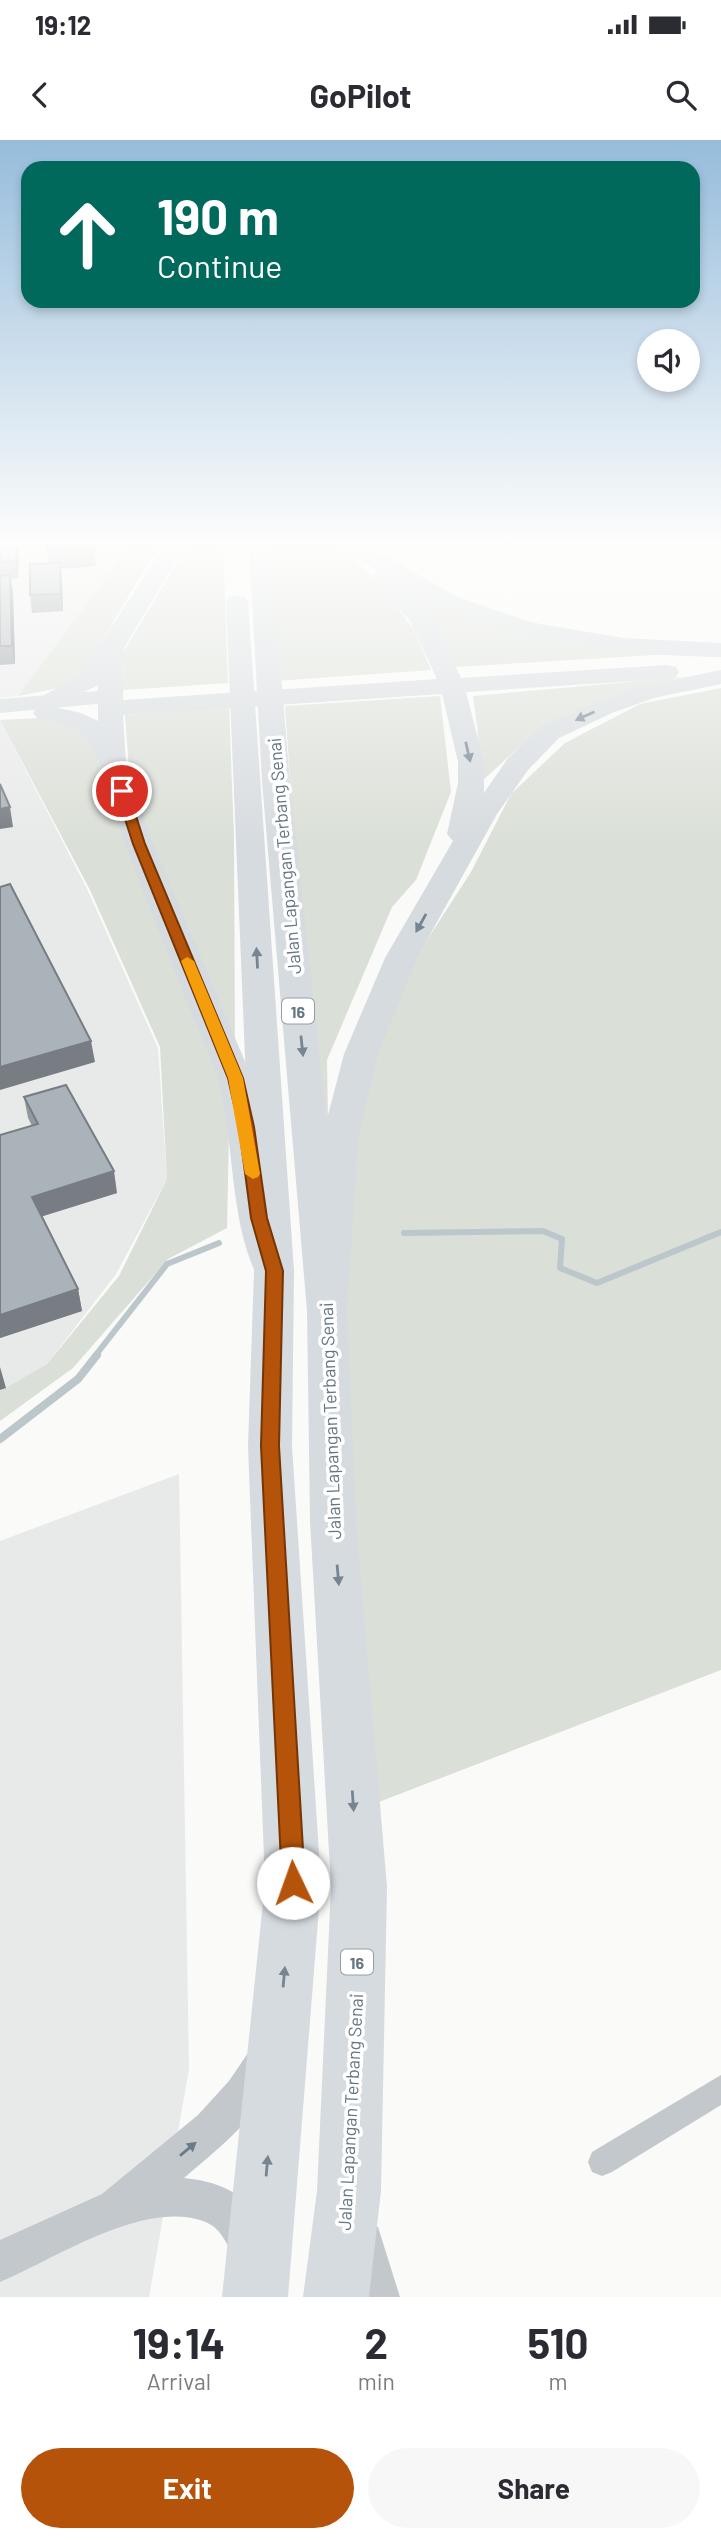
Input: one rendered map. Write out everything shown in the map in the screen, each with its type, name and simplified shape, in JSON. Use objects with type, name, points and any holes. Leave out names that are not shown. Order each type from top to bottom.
[{"type":"highway","name":"Jalan Lapangan Terbang Senai","points":[[239,647],[274,1271],[270,1446],[293,1883],[257,2278]]},
{"type":"highway","name":"Jalan Lapangan Terbang Senai","points":[[266,647],[276,781],[327,1311],[333,1521],[359,1887],[349,2191],[336,2297]]},
{"type":"highway","points":[[434,647],[450,680],[471,762],[472,783],[453,863]]},
{"type":"highway","points":[[668,647],[721,650]]},
{"type":"highway","points":[[112,648],[110,703],[113,764]]},
{"type":"highway","points":[[50,706],[88,682],[112,648]]},
{"type":"highway","points":[[110,703],[450,680],[721,657]]},
{"type":"highway","points":[[450,680],[721,668]]},
{"type":"highway","points":[[327,1311],[340,1138],[349,1093],[360,1054],[401,958],[453,863],[518,764],[550,732],[603,708],[648,692],[721,677]]},
{"type":"highway","points":[[50,706],[92,726],[113,764],[139,844],[235,1078],[246,1127],[259,1218],[274,1271]]},
{"type":"main road","points":[[0,706],[110,703]]},
{"type":"main road","points":[[0,713],[50,706]]},
{"type":"street","points":[[116,2208],[212,2129],[243,2095],[278,2045]]},
{"type":"street","points":[[602,2162],[721,2089]]},
{"type":"street","points":[[349,2191],[379,2297]]},
{"type":"street","points":[[0,2261],[116,2208],[153,2197],[190,2196],[214,2204],[231,2214],[247,2233],[257,2278]]},
{"type":"shaded area","points":[[0,647],[55,647],[18,696],[0,698]]},
{"type":"shaded area","points":[[55,647],[99,647],[81,677],[65,687],[18,696]]},
{"type":"shaded area","points":[[127,647],[227,647],[228,683],[123,690],[124,651]]},
{"type":"shaded area","points":[[274,647],[421,647],[431,670],[275,681]]},
{"type":"shaded area","points":[[442,647],[634,647],[672,654],[455,667]]},
{"type":"shaded area","points":[[683,677],[608,698],[532,735],[480,783],[473,696]]},
{"type":"shaded area","points":[[721,688],[721,1670],[371,1805],[338,1277],[344,1148],[392,994],[471,872],[511,794],[565,743],[640,704]]},
{"type":"shaded area","points":[[440,696],[451,792],[416,880],[392,907],[327,1060],[326,1126],[314,1121],[285,706]]},
{"type":"shaded area","points":[[229,707],[234,836],[235,1059],[131,795],[125,715]]},
{"type":"shaded area","points":[[59,717],[91,734],[222,1074],[229,1129],[227,1228],[168,1259],[73,1368],[0,1421],[0,1391],[47,1364],[119,1276],[167,1179],[160,1047],[90,890],[0,720]]},
{"type":"shaded area","points":[[0,720],[88,891],[158,1048],[167,1179],[116,1274],[47,1364],[0,1391]]},
{"type":"shaded area","points":[[179,1474],[189,2069],[149,2297],[0,2297],[0,1541]]},
{"type":"building","points":[[0,784],[10,807],[0,809]]},
{"type":"building","points":[[10,884],[91,1041],[0,1067],[0,887]]},
{"type":"building","points":[[66,1085],[114,1171],[32,1197],[78,1289],[0,1315],[0,1135],[38,1124],[24,1097]]},
{"type":"waterway","points":[[404,1233],[543,1231],[562,1239],[560,1268],[597,1283],[721,1232]]},
{"type":"waterway","points":[[95,1356],[167,1264],[219,1243]]},
{"type":"waterway","points":[[0,1439],[78,1379],[97,1355]]},
{"type":"slow traffic","points":[[187,961],[235,1078],[253,1174]]},
{"type":"route","points":[[122,791],[139,844],[235,1078],[246,1127],[259,1218],[274,1271],[270,1446],[293,1883]]}]
